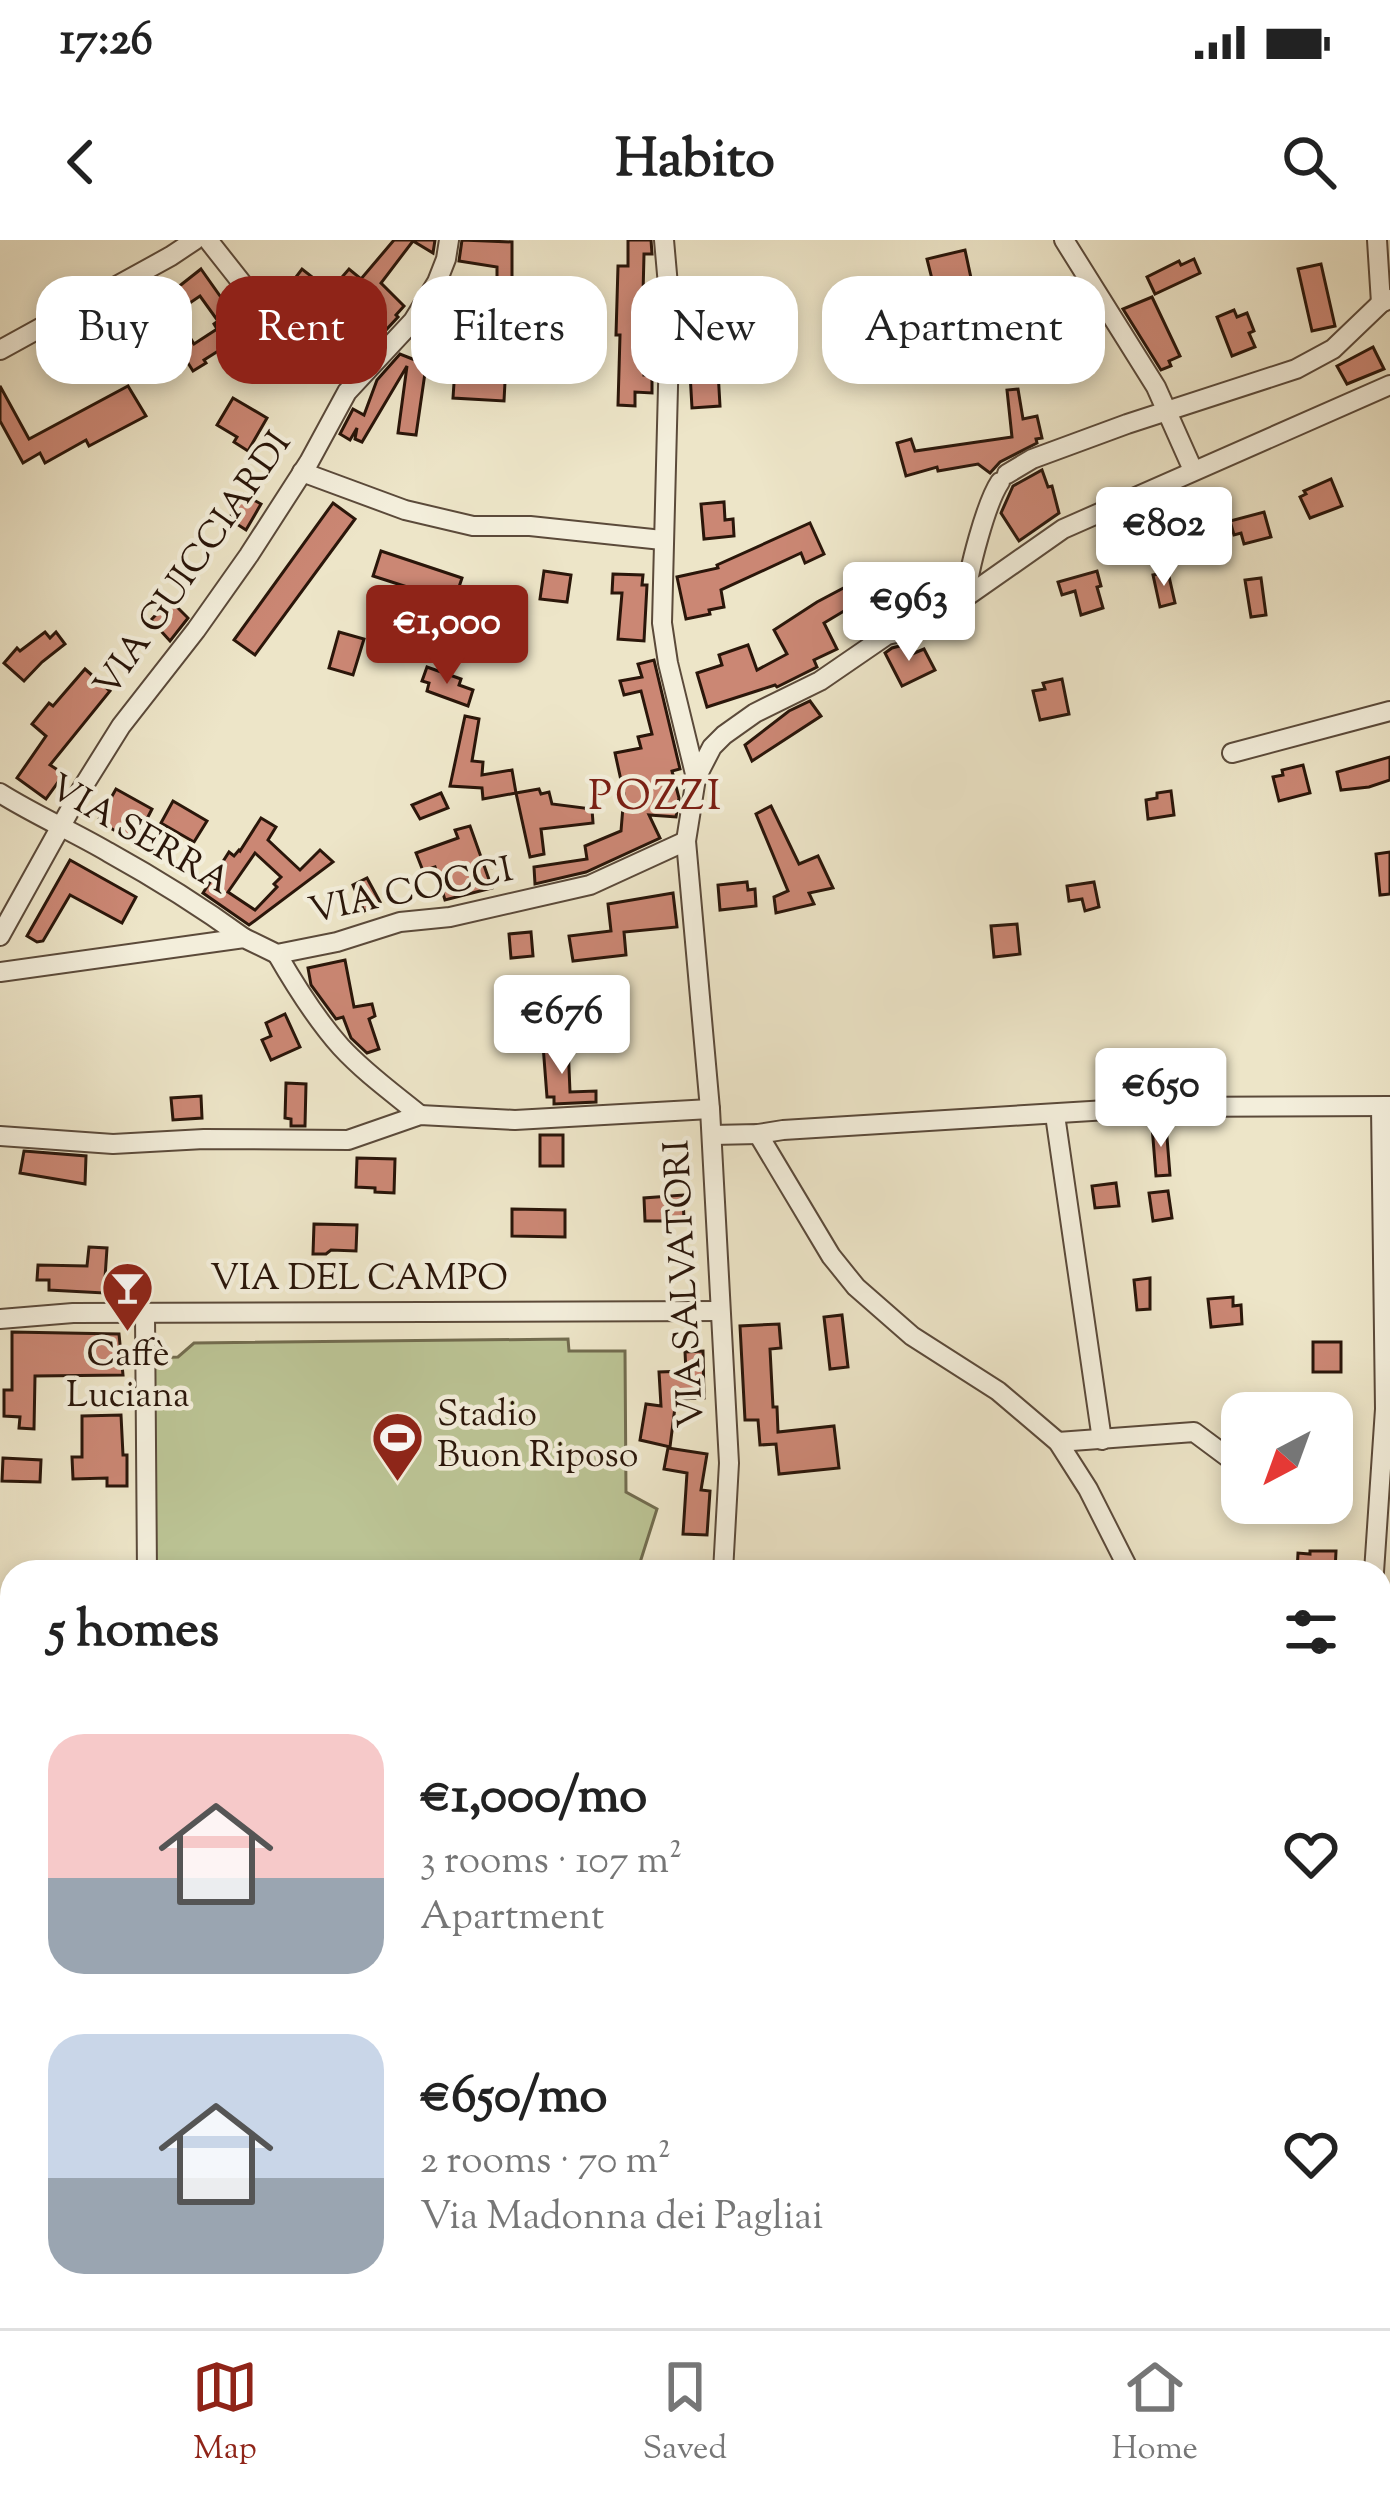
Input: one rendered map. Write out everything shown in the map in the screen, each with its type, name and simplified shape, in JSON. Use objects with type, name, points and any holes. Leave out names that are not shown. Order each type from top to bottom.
[{"type":"street","points":[[0,350],[195,240]]},
{"type":"street","points":[[208,240],[236,276]]},
{"type":"street","name":"VIA GUICCIARDI","points":[[387,347],[412,321],[437,282],[449,240]]},
{"type":"street","points":[[664,240],[670,308],[662,623],[696,778]]},
{"type":"street","points":[[1064,240],[1156,387],[1193,470]]},
{"type":"street","points":[[966,597],[992,497],[1004,478],[1032,459],[1296,370],[1333,350],[1386,301],[1377,240]]},
{"type":"street","name":"VIA GUICCIARDI","points":[[0,936],[121,726],[196,630],[302,472],[353,384]]},
{"type":"street","points":[[696,778],[712,747],[755,713],[820,681],[887,634],[904,631],[966,597],[1063,529],[1390,385]]},
{"type":"street","points":[[302,472],[405,510],[472,526],[530,526],[662,540]]},
{"type":"street","points":[[1232,753],[1390,710]]},
{"type":"street","name":"VIA SALVATORI","points":[[696,778],[686,841],[712,1135],[729,1463],[724,1560]]},
{"type":"street","name":"VIA SERRA","points":[[0,793],[204,908],[244,938]]},
{"type":"street","name":"VIA COCCI","points":[[244,938],[277,955],[337,942],[400,922],[450,917],[590,886],[686,841]]},
{"type":"street","points":[[0,971],[244,938]]},
{"type":"street","points":[[277,955],[299,993],[341,1046],[420,1115]]},
{"type":"street","points":[[712,1135],[1156,1107],[1386,1106],[1388,1409],[1375,1560]]},
{"type":"street","points":[[0,1136],[113,1144],[204,1138],[348,1141],[420,1115],[515,1120],[710,1108]]},
{"type":"street","points":[[1055,1115],[1102,1440]]},
{"type":"street","points":[[758,1134],[831,1256],[856,1286],[912,1336],[998,1391],[1058,1442],[1124,1560]]},
{"type":"street","name":"VIA DEL CAMPO","points":[[0,1319],[73,1313],[720,1311]]},
{"type":"street","points":[[145,1315],[148,1560]]},
{"type":"street","points":[[1058,1442],[1194,1432],[1221,1452]]},
{"type":"green space","points":[[568,1339],[569,1351],[625,1351],[626,1492],[657,1509],[641,1560],[155,1560],[152,1358],[178,1357],[194,1343]]},
{"type":"building","points":[[394,240],[435,240],[433,253],[413,241],[386,276],[364,276]]},
{"type":"building","points":[[462,240],[512,242],[512,276],[497,276],[497,267],[459,261]]},
{"type":"building","points":[[628,240],[651,240],[652,254],[644,254],[643,276],[631,276],[631,384],[652,384],[652,393],[635,392],[635,406],[618,405],[618,266],[628,266]]},
{"type":"building","points":[[965,250],[971,276],[931,276],[927,259]]},
{"type":"building","points":[[1194,259],[1200,273],[1155,294],[1147,277]]},
{"type":"building","points":[[1321,264],[1335,326],[1312,331],[1298,269]]},
{"type":"building","points":[[201,269],[216,290],[216,318],[200,296],[192,301],[192,276]]},
{"type":"building","points":[[387,289],[404,306],[387,329]]},
{"type":"building","points":[[1152,297],[1180,356],[1161,370],[1123,309]]},
{"type":"building","points":[[1234,310],[1237,317],[1247,313],[1255,347],[1232,356],[1217,317]]},
{"type":"building","points":[[216,330],[216,352],[193,371],[192,341],[194,344]]},
{"type":"building","points":[[1373,347],[1384,369],[1347,384],[1337,366]]},
{"type":"building","points":[[400,354],[411,358],[411,384],[423,384],[416,435],[398,433],[407,366],[362,442],[355,439],[357,428],[350,440],[340,434],[353,409],[364,415],[376,384],[387,384],[387,369]]},
{"type":"building","points":[[454,384],[505,384],[504,401],[453,398]]},
{"type":"building","points":[[691,384],[719,384],[720,406],[692,408]]},
{"type":"building","points":[[0,386],[29,439],[128,386],[146,416],[45,463],[40,453],[23,463],[0,421]]},
{"type":"building","points":[[1018,389],[1023,419],[1037,416],[1042,438],[1037,443],[1000,462],[990,473],[978,464],[938,471],[937,467],[906,476],[897,443],[911,439],[915,451],[1012,437],[1007,390]]},
{"type":"building","points":[[233,398],[267,418],[248,451],[234,442],[237,437],[217,425]]},
{"type":"building","points":[[1042,470],[1059,513],[1019,541],[1001,513],[1013,486]]},
{"type":"building","points":[[1331,479],[1342,506],[1310,518],[1300,497]]},
{"type":"building","points":[[243,494],[261,504],[246,530],[229,519]]},
{"type":"building","points":[[724,502],[725,520],[733,519],[734,536],[704,539],[701,504]]},
{"type":"building","points":[[333,503],[355,519],[255,655],[234,640]]},
{"type":"building","points":[[1264,512],[1271,537],[1244,544],[1241,533],[1234,535],[1230,521]]},
{"type":"building","points":[[810,523],[824,554],[805,563],[801,553],[721,590],[724,607],[686,619],[677,577],[718,568]]},
{"type":"building","points":[[381,551],[462,578],[454,602],[373,576]]},
{"type":"building","points":[[544,571],[571,575],[567,602],[540,599]]},
{"type":"building","points":[[1097,571],[1103,608],[1081,615],[1075,591],[1062,595],[1058,582]]},
{"type":"building","points":[[1168,572],[1175,603],[1160,607],[1153,575]]},
{"type":"building","points":[[613,574],[643,575],[642,585],[647,585],[644,641],[618,639],[622,593],[612,593]]},
{"type":"building","points":[[905,576],[922,607],[905,616],[888,586]]},
{"type":"building","points":[[1261,578],[1266,615],[1251,617],[1245,580]]},
{"type":"building","points":[[853,583],[860,595],[851,600],[854,605],[824,623],[837,649],[814,660],[817,667],[777,687],[707,707],[697,673],[722,665],[719,655],[748,645],[757,670],[787,654],[774,630]]},
{"type":"building","points":[[485,593],[503,597],[490,629],[473,626]]},
{"type":"building","points":[[170,600],[188,618],[170,641],[151,620]]},
{"type":"building","points":[[45,632],[50,638],[56,632],[65,644],[24,681],[4,663],[17,648],[20,651]]},
{"type":"building","points":[[339,632],[364,639],[353,675],[329,668]]},
{"type":"building","points":[[907,644],[912,654],[924,649],[935,670],[902,686],[885,653]]},
{"type":"building","points":[[654,660],[680,769],[672,771],[679,798],[676,817],[649,815],[660,838],[586,872],[535,884],[534,867],[587,859],[585,846],[621,831],[624,794],[615,753],[641,748],[638,737],[652,734],[641,691],[624,695],[620,681],[642,677],[638,664]]},
{"type":"building","points":[[427,667],[461,679],[459,685],[473,690],[468,706],[427,691],[429,683],[422,681]]},
{"type":"building","points":[[85,669],[110,691],[50,765],[64,774],[46,799],[17,778],[46,736],[32,724]]},
{"type":"building","points":[[1062,679],[1069,714],[1040,720],[1033,691]]},
{"type":"building","points":[[810,701],[821,716],[752,761],[745,745]]},
{"type":"building","points":[[465,716],[479,719],[472,761],[483,762],[482,775],[512,770],[516,793],[483,799],[482,788],[450,786]]},
{"type":"building","points":[[1390,757],[1390,780],[1341,790],[1337,772]]},
{"type":"building","points":[[1303,765],[1310,793],[1279,801],[1273,777]]},
{"type":"building","points":[[116,789],[152,809],[135,842],[98,821]]},
{"type":"building","points":[[539,789],[541,794],[549,792],[552,804],[592,809],[593,823],[541,829],[544,854],[530,857],[516,793]]},
{"type":"building","points":[[1171,791],[1174,815],[1148,819],[1146,800]]},
{"type":"building","points":[[441,793],[448,808],[420,819],[412,805]]},
{"type":"building","points":[[173,801],[207,821],[194,842],[161,823]]},
{"type":"building","points":[[771,806],[799,864],[818,856],[833,888],[809,893],[814,904],[776,913],[774,897],[788,891],[756,814]]},
{"type":"building","points":[[261,818],[276,827],[268,840],[300,870],[320,850],[333,862],[249,925],[203,893],[229,852],[234,856]],"holes":[[[255,853],[281,877],[255,910],[228,892]]]},
{"type":"building","points":[[470,826],[492,888],[445,900],[435,867],[423,871],[416,853],[458,838],[455,830]]},
{"type":"building","points":[[1390,852],[1390,894],[1380,895],[1376,854]]},
{"type":"building","points":[[70,860],[136,897],[122,923],[70,895],[43,941],[37,942],[27,936]]},
{"type":"building","points":[[367,878],[380,902],[364,911],[353,885]]},
{"type":"building","points":[[747,882],[748,890],[755,889],[756,906],[720,910],[718,885]]},
{"type":"building","points":[[1094,882],[1099,907],[1085,911],[1082,899],[1069,901],[1067,886]]},
{"type":"building","points":[[673,893],[677,927],[624,932],[626,955],[573,961],[569,936],[611,931],[608,904]]},
{"type":"building","points":[[1017,924],[1020,954],[994,957],[991,926]]},
{"type":"building","points":[[531,932],[533,956],[511,958],[509,934]]},
{"type":"building","points":[[345,960],[354,1007],[372,1004],[375,1016],[369,1019],[379,1049],[367,1053],[351,1038],[343,1017],[336,1019],[311,985],[308,968]]},
{"type":"building","points":[[540,978],[544,1040],[525,1041],[522,979]]},
{"type":"building","points":[[285,1014],[300,1047],[271,1060],[262,1040],[271,1036],[266,1023]]},
{"type":"building","points":[[568,1044],[570,1092],[596,1091],[596,1102],[554,1104],[554,1097],[547,1097],[543,1045]]},
{"type":"building","points":[[286,1083],[306,1084],[305,1126],[291,1126],[291,1119],[285,1118]]},
{"type":"building","points":[[201,1096],[202,1118],[173,1120],[171,1098]]},
{"type":"building","points":[[1166,1125],[1170,1175],[1156,1176],[1152,1126]]},
{"type":"building","points":[[540,1135],[563,1135],[563,1166],[540,1166]]},
{"type":"building","points":[[24,1151],[86,1156],[85,1184],[20,1173]]},
{"type":"building","points":[[357,1158],[395,1159],[394,1193],[356,1187]]},
{"type":"building","points":[[1116,1183],[1119,1206],[1095,1208],[1092,1186]]},
{"type":"building","points":[[1168,1191],[1172,1218],[1153,1221],[1149,1193]]},
{"type":"building","points":[[683,1195],[684,1221],[645,1221],[644,1198]]},
{"type":"building","points":[[512,1209],[565,1210],[565,1237],[512,1236]]},
{"type":"building","points":[[314,1224],[357,1225],[356,1251],[313,1254]]},
{"type":"building","points":[[89,1247],[107,1248],[104,1293],[49,1290],[49,1280],[37,1280],[38,1265],[87,1266]]},
{"type":"building","points":[[1150,1278],[1150,1309],[1137,1310],[1134,1280]]},
{"type":"building","points":[[1233,1297],[1233,1306],[1241,1305],[1242,1324],[1211,1327],[1208,1299]]},
{"type":"building","points":[[842,1315],[848,1367],[830,1369],[824,1317]]},
{"type":"building","points":[[779,1324],[781,1348],[770,1349],[778,1432],[834,1426],[839,1468],[779,1474],[776,1444],[760,1445],[758,1420],[745,1420],[740,1326]]},
{"type":"building","points":[[12,1332],[119,1334],[123,1375],[35,1376],[34,1429],[19,1428],[20,1417],[4,1416],[4,1390],[12,1390]]},
{"type":"building","points":[[1313,1342],[1341,1342],[1341,1372],[1313,1372]]},
{"type":"building","points":[[703,1351],[704,1398],[676,1399],[670,1447],[640,1440],[646,1404],[661,1406],[659,1372],[686,1371],[685,1352]]},
{"type":"building","points":[[121,1415],[127,1486],[107,1486],[107,1478],[73,1479],[72,1457],[82,1457],[82,1416]]},
{"type":"building","points":[[668,1448],[707,1454],[701,1490],[710,1491],[707,1535],[683,1534],[687,1473],[664,1469]]},
{"type":"building","points":[[3,1458],[41,1460],[40,1482],[2,1481]]},
{"type":"building","points":[[1336,1551],[1336,1560],[1298,1560],[1298,1553]]},
{"type":"place","name":"Caffè Luciana","points":[[128,1334]]},
{"type":"place","name":"Stadio Buon Riposo","points":[[398,1483]]},
{"type":"district","name":"POZZI","points":[[656,799]]}]
